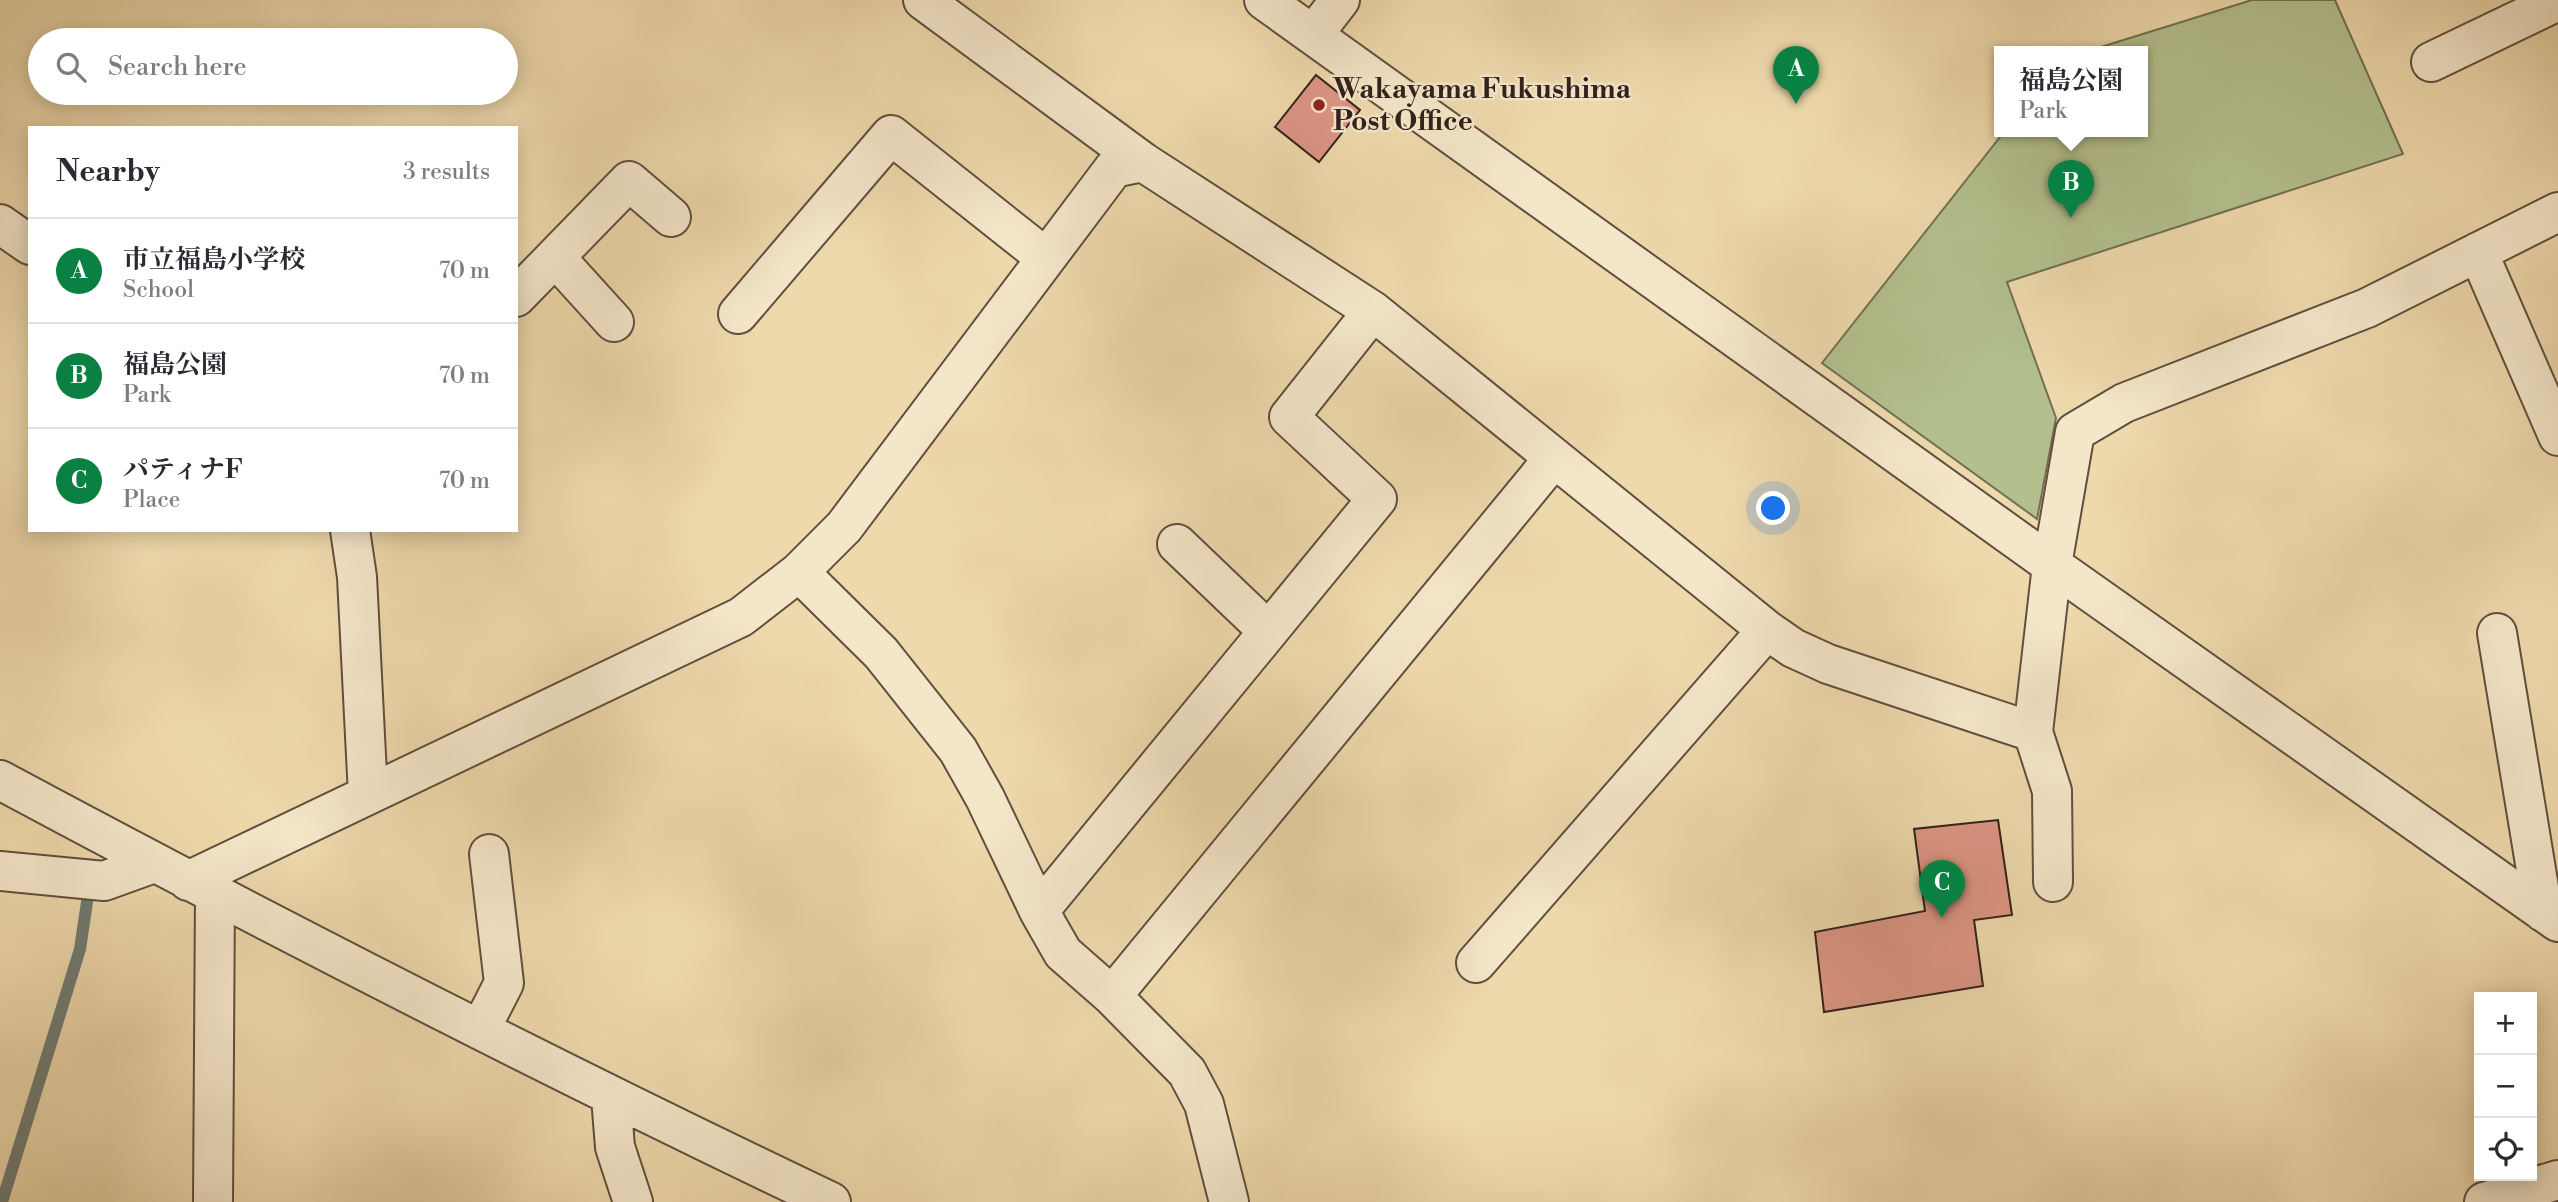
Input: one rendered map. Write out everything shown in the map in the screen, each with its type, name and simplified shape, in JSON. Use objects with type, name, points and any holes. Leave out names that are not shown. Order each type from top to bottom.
[{"type":"street","points":[[923,0],[1143,162],[1373,311],[1793,648],[1828,664],[2033,732]]},
{"type":"street","points":[[1264,0],[2052,565],[2551,917]]},
{"type":"street","points":[[1313,35],[1340,0]]},
{"type":"street","points":[[2431,62],[2558,1]]},
{"type":"street","points":[[738,314],[891,135],[1046,258]]},
{"type":"street","points":[[202,888],[368,795],[741,617],[799,572],[844,527],[1114,167],[1143,162]]},
{"type":"street","points":[[518,295],[629,181],[671,216]]},
{"type":"street","points":[[2053,882],[2052,791],[2033,732],[2052,565],[2075,432],[2124,403],[2367,308],[2558,212]]},
{"type":"street","points":[[0,224],[28,244]]},
{"type":"street","points":[[2478,252],[2558,436]]},
{"type":"street","points":[[555,257],[614,322]]},
{"type":"street","points":[[1039,911],[1377,499],[1289,417],[1373,311]]},
{"type":"street","points":[[1112,996],[1554,457]]},
{"type":"street","points":[[350,532],[357,576],[368,795]]},
{"type":"street","points":[[1177,544],[1268,631]]},
{"type":"street","points":[[799,572],[881,653],[958,750],[1063,953],[1112,996],[1186,1072],[1204,1104],[1229,1202]]},
{"type":"street","points":[[1476,963],[1768,630]]},
{"type":"street","points":[[2497,633],[2551,917]]},
{"type":"street","points":[[0,780],[202,888],[611,1097],[831,1202]]},
{"type":"street","points":[[480,1030],[505,983],[489,854]]},
{"type":"street","points":[[0,871],[93,880],[154,863]]},
{"type":"street","points":[[202,888],[213,1202]]},
{"type":"street","points":[[611,1097],[615,1147],[633,1202]]},
{"type":"street","points":[[2484,1202],[2558,1180]]},
{"type":"green space","points":[[2252,0],[2335,0],[2403,154],[2007,282],[2056,418],[2037,519],[1822,363],[2000,137],[2148,137],[2148,46],[2104,46]]},
{"type":"building","points":[[1316,75],[1360,110],[1319,162],[1275,127]]},
{"type":"building","points":[[1998,820],[2012,915],[1974,920],[1983,986],[1824,1012],[1815,932],[1925,911],[1914,829]]},
{"type":"waterway","points":[[2,1202],[80,949],[90,882]]},
{"type":"place","name":"市立福島小学校","points":[[1796,104]]},
{"type":"place","name":"Wakayama Fukushima Post Office","points":[[1319,105]]},
{"type":"place","name":"福島公園","points":[[2071,218]]},
{"type":"place","name":"パティナF","points":[[1942,918]]}]
